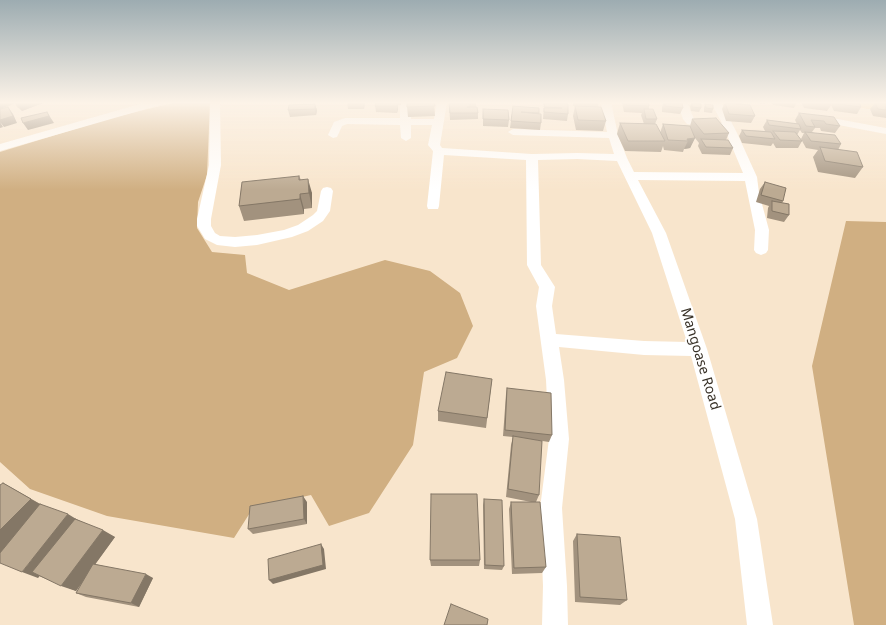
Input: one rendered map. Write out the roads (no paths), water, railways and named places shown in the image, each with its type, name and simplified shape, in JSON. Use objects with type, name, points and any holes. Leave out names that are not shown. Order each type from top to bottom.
[{"type":"street","points":[[0,148],[59,131]]},
{"type":"street","points":[[215,131],[215,165],[204,226],[210,236],[217,240],[235,242],[257,240],[303,228],[318,218],[323,211],[327,191]]},
{"type":"street","points":[[406,131],[406,138]]},
{"type":"street","points":[[436,131],[434,146],[439,151],[532,157],[577,156],[621,158]]},
{"type":"street","name":"Mangoase Road","points":[[612,131],[621,158],[659,233],[698,349],[746,519],[760,625]]},
{"type":"street","points":[[731,131],[751,177],[753,193],[762,230],[761,250]]},
{"type":"street","points":[[513,132],[613,135]]},
{"type":"street","points":[[433,206],[439,151]]},
{"type":"street","points":[[532,157],[534,265],[547,287],[544,306],[555,380],[559,439],[554,468],[551,508],[556,586],[555,625]]},
{"type":"street","points":[[630,176],[751,177]]},
{"type":"street","points":[[549,340],[644,348],[698,349]]}]
